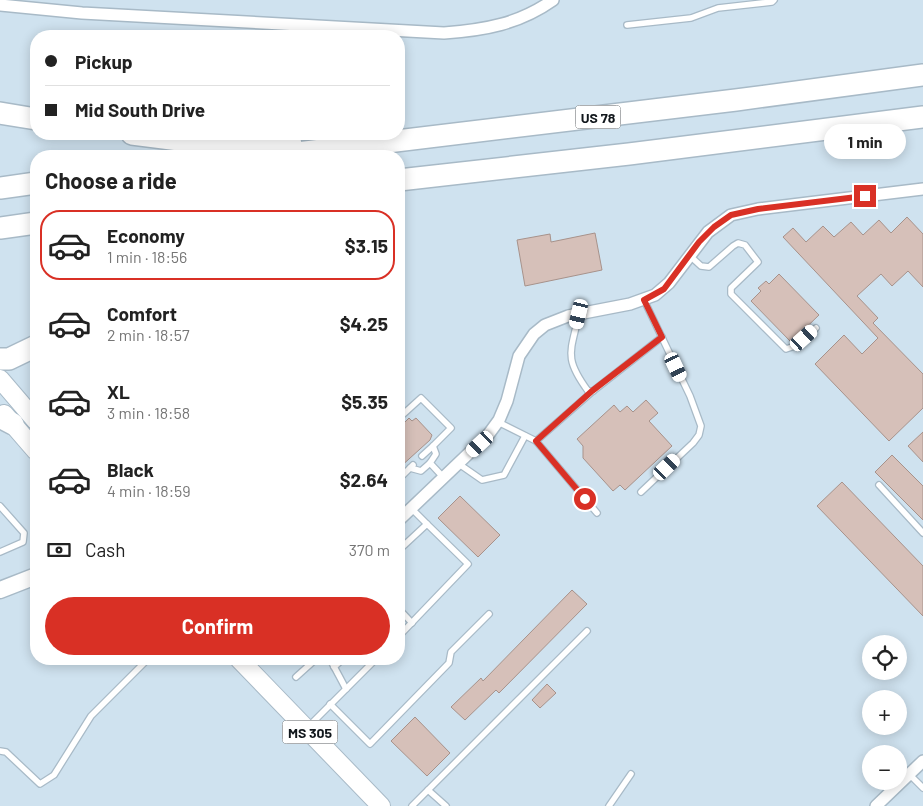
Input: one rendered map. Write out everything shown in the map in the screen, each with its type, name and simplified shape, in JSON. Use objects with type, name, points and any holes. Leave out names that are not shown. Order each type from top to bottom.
[{"type":"highway","name":"US 78","points":[[323,150],[923,75]]},
{"type":"highway","points":[[0,113],[30,117]]},
{"type":"highway","points":[[405,179],[923,117]]},
{"type":"highway","points":[[187,140],[223,144],[324,143],[366,145]]},
{"type":"highway","points":[[405,193],[526,173],[591,158]]},
{"type":"highway","points":[[0,188],[30,184]]},
{"type":"highway","points":[[0,228],[30,224]]},
{"type":"highway","points":[[0,359],[9,359],[30,349]]},
{"type":"main road","points":[[0,380],[30,414]]},
{"type":"main road","points":[[4,417],[30,445]]},
{"type":"main road","name":"MS 305","points":[[250,665],[306,729],[381,806]]},
{"type":"street","points":[[405,31],[444,33],[475,31],[502,26],[528,16],[553,0]]},
{"type":"street","points":[[0,5],[91,13],[391,30]]},
{"type":"street","points":[[405,514],[480,444],[498,422],[507,401],[518,356],[529,339],[545,325],[579,314],[644,300],[664,289],[689,255],[714,227],[736,214],[923,189]]},
{"type":"street","points":[[1,587],[30,580]]},
{"type":"street","points":[[876,806],[923,761]]},
{"type":"lane","points":[[730,0],[738,6]]},
{"type":"lane","points":[[627,25],[691,18],[718,8],[772,2],[774,0]]},
{"type":"lane","points":[[689,255],[701,266],[709,267],[738,243],[745,245],[758,262],[731,288],[731,294],[786,349],[795,346],[816,328]]},
{"type":"lane","points":[[641,492],[693,443],[699,434],[701,426],[690,396],[644,300]]},
{"type":"lane","points":[[579,314],[570,356],[575,374],[588,391],[592,391]]},
{"type":"lane","points":[[536,441],[592,391],[662,337]]},
{"type":"lane","points":[[405,413],[421,398],[451,428],[422,456]]},
{"type":"lane","points":[[498,422],[536,441],[597,513]]},
{"type":"lane","points":[[459,464],[482,480],[504,475],[525,436]]},
{"type":"lane","points":[[405,472],[411,466],[421,471],[430,463],[436,454],[433,446]]},
{"type":"lane","points":[[430,463],[444,478]]},
{"type":"lane","points":[[879,484],[923,532]]},
{"type":"lane","points":[[0,506],[24,534],[23,542],[0,552]]},
{"type":"lane","points":[[405,630],[468,564],[411,508]]},
{"type":"lane","points":[[405,544],[427,524]]},
{"type":"lane","points":[[330,704],[370,744],[449,663],[451,652],[489,614]]},
{"type":"lane","points":[[405,615],[412,623]]},
{"type":"lane","points":[[412,806],[587,631]]},
{"type":"lane","points":[[0,750],[6,752],[40,784],[54,775],[91,716],[142,665]]},
{"type":"lane","points":[[296,677],[309,665]]},
{"type":"lane","points":[[336,665],[334,667],[346,689]]},
{"type":"lane","points":[[306,729],[370,665]]},
{"type":"lane","points":[[608,806],[631,774]]},
{"type":"lane","points":[[909,774],[923,788]]},
{"type":"lane","points":[[428,790],[446,806]]},
{"type":"building","points":[[907,217],[923,234],[923,287],[908,271],[892,286],[881,274],[857,296],[878,318],[873,323],[923,374],[923,408],[889,441],[815,364],[844,335],[862,354],[878,338],[783,237],[793,228],[806,242],[823,226],[834,237],[851,222],[863,235],[879,220],[891,233]]},
{"type":"building","points":[[595,233],[602,270],[525,286],[517,240],[550,234],[551,242]]},
{"type":"building","points":[[779,274],[819,315],[791,342],[751,301],[761,291],[758,288],[766,281],[769,284]]},
{"type":"building","points":[[646,400],[658,413],[649,421],[672,446],[625,490],[620,485],[613,491],[583,458],[583,446],[577,439],[614,405],[620,412],[627,406],[633,412]]},
{"type":"building","points":[[409,418],[412,421],[416,418],[432,435],[430,440],[405,463],[405,422]]},
{"type":"building","points":[[923,432],[923,462],[908,446]]},
{"type":"building","points":[[892,455],[923,486],[923,520],[875,472]]},
{"type":"building","points":[[842,482],[923,566],[923,616],[817,506]]},
{"type":"building","points":[[460,496],[500,535],[478,557],[438,518]]},
{"type":"building","points":[[572,590],[587,604],[499,693],[496,690],[465,720],[451,707],[481,678],[483,681]]},
{"type":"building","points":[[547,684],[556,693],[540,708],[532,700]]},
{"type":"building","points":[[415,717],[450,753],[427,776],[391,741]]},
{"type":"route","points":[[585,499],[536,441],[544,436],[592,391],[662,337],[644,300],[664,289],[699,242],[714,227],[731,215],[758,209],[865,196]]}]
